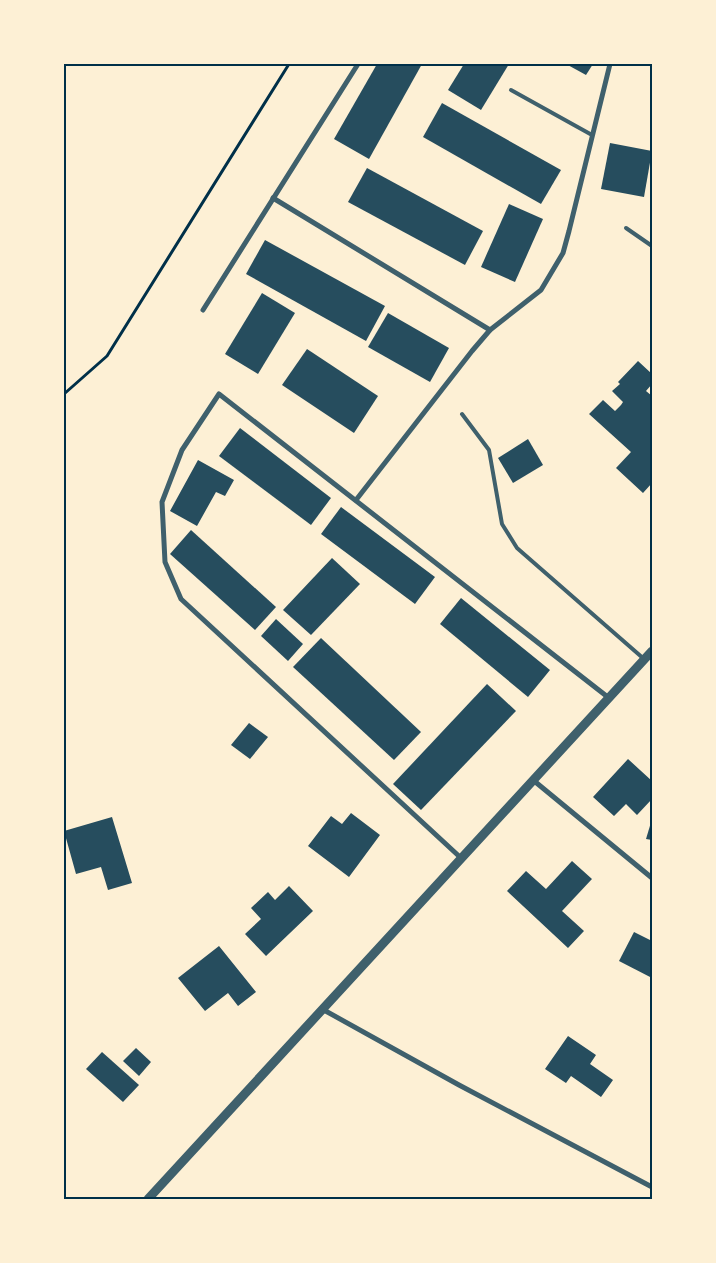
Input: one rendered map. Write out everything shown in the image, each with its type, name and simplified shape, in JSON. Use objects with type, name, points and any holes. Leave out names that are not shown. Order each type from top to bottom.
[{"type":"street","points":[[203,310],[358,64]]},
{"type":"street","points":[[356,500],[490,330],[541,290],[563,253],[610,64]]},
{"type":"street","points":[[273,198],[490,330]]},
{"type":"street","points":[[460,858],[181,599],[165,562],[162,502],[182,450],[219,394],[608,698]]},
{"type":"street","points":[[148,1199],[652,651]]},
{"type":"street","points":[[532,780],[652,878]]},
{"type":"street","points":[[322,1009],[458,1085],[652,1186]]},
{"type":"lane","points":[[511,90],[592,135]]},
{"type":"lane","points":[[626,228],[652,246]]},
{"type":"lane","points":[[462,414],[489,450],[502,524],[517,548],[644,660]]},
{"type":"path","points":[[64,394],[107,356],[289,64]]},
{"type":"building","points":[[377,64],[422,64],[369,159],[334,139]]},
{"type":"building","points":[[464,64],[509,64],[481,110],[448,90]]},
{"type":"building","points":[[566,64],[593,64],[586,75]]},
{"type":"building","points":[[442,103],[561,170],[541,204],[423,137]]},
{"type":"building","points":[[610,143],[652,151],[644,197],[601,189]]},
{"type":"building","points":[[367,168],[483,231],[465,265],[348,202]]},
{"type":"building","points":[[509,204],[543,219],[515,282],[481,267]]},
{"type":"building","points":[[265,240],[385,306],[366,341],[246,274]]},
{"type":"building","points":[[262,293],[295,313],[258,374],[225,354]]},
{"type":"building","points":[[388,313],[449,348],[430,382],[368,347]]},
{"type":"building","points":[[307,349],[378,396],[354,433],[282,385]]},
{"type":"building","points":[[638,361],[652,374],[652,384],[646,391],[652,396],[652,483],[643,493],[616,468],[631,452],[589,414],[603,400],[615,411],[621,405],[623,402],[612,391]]},
{"type":"building","points":[[240,428],[331,498],[311,525],[219,456]]},
{"type":"building","points":[[528,439],[543,465],[513,483],[498,458]]},
{"type":"building","points":[[198,460],[234,480],[225,496],[216,492],[197,526],[170,511]]},
{"type":"building","points":[[341,507],[435,577],[415,604],[321,534]]},
{"type":"building","points":[[191,530],[276,607],[255,630],[170,554]]},
{"type":"building","points":[[332,558],[360,584],[311,635],[283,610]]},
{"type":"building","points":[[461,598],[550,670],[528,697],[440,624]]},
{"type":"building","points":[[276,619],[303,644],[288,661],[261,636]]},
{"type":"building","points":[[321,638],[421,732],[394,760],[293,667]]},
{"type":"building","points":[[487,684],[516,711],[421,810],[393,784]]},
{"type":"building","points":[[249,723],[268,737],[250,759],[231,745]]},
{"type":"building","points":[[628,759],[652,781],[652,799],[637,815],[626,804],[614,816],[593,797]]},
{"type":"building","points":[[351,813],[380,835],[349,877],[308,846],[331,816],[342,824]]},
{"type":"building","points":[[112,817],[132,883],[108,890],[101,867],[76,874],[64,831]]},
{"type":"building","points":[[652,819],[652,840],[646,839]]},
{"type":"building","points":[[572,861],[592,879],[562,911],[584,931],[568,948],[507,891],[526,871],[546,889]]},
{"type":"building","points":[[289,886],[313,911],[266,956],[245,934],[261,919],[251,908],[268,892],[275,900]]},
{"type":"building","points":[[634,932],[652,941],[652,978],[619,961]]},
{"type":"building","points":[[219,946],[256,992],[238,1006],[228,993],[205,1011],[178,978]]},
{"type":"building","points":[[568,1036],[596,1055],[590,1064],[613,1080],[601,1097],[571,1076],[566,1083],[545,1069]]},
{"type":"building","points":[[136,1048],[151,1062],[139,1076],[123,1061]]},
{"type":"building","points":[[102,1052],[139,1085],[123,1102],[86,1069]]}]
